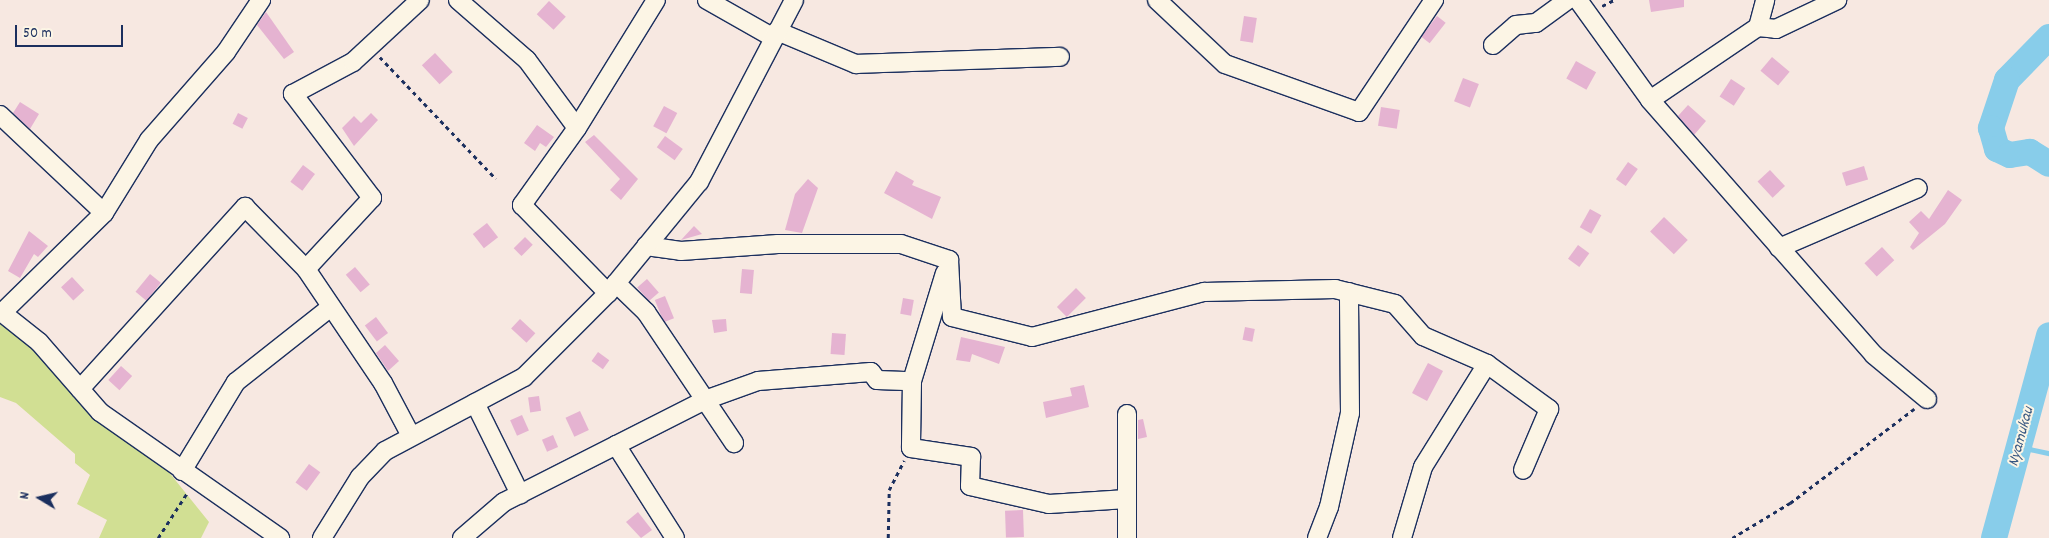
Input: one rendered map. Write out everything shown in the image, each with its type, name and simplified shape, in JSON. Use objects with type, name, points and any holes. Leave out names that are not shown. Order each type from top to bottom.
[{"type":"street","points":[[261,0],[226,52],[149,140],[104,213],[1,312],[39,342],[100,412],[188,476],[280,538]]},
{"type":"street","points":[[306,269],[372,198],[293,94],[354,62],[420,0]]},
{"type":"street","points":[[458,0],[527,60],[577,128]]},
{"type":"street","points":[[656,0],[577,128],[522,205],[612,288],[646,312],[734,443]]},
{"type":"street","points":[[706,0],[775,34],[856,64],[1060,57]]},
{"type":"street","points":[[322,538],[360,477],[385,451],[410,434],[524,377],[612,288],[699,182],[794,0]]},
{"type":"street","points":[[1157,0],[1225,64],[1359,112],[1434,0]]},
{"type":"street","points":[[1493,44],[1516,25],[1536,23],[1568,0]]},
{"type":"street","points":[[1578,0],[1650,100],[1779,248],[1874,355],[1927,399]]},
{"type":"street","points":[[1758,27],[1765,0]]},
{"type":"street","points":[[1650,100],[1758,27],[1776,29],[1837,0]]},
{"type":"street","points":[[0,115],[104,213]]},
{"type":"street","points":[[1779,248],[1918,188]]},
{"type":"street","points":[[80,388],[245,207],[306,269],[383,383],[410,434]]},
{"type":"street","points":[[646,246],[681,251],[778,244],[900,244],[949,260]]},
{"type":"street","points":[[949,260],[952,317],[1032,337],[1204,292],[1336,288],[1394,304],[1423,336],[1487,364],[1549,409],[1523,470]]},
{"type":"street","points":[[949,260],[912,381],[911,448],[971,457],[970,486],[1049,504],[1127,499]]},
{"type":"street","points":[[1317,538],[1329,507],[1350,413],[1349,292]]},
{"type":"street","points":[[188,476],[236,382],[331,307]]},
{"type":"street","points":[[1402,538],[1423,467],[1487,364]]},
{"type":"street","points":[[462,538],[520,494],[705,400],[758,381],[871,372],[877,380],[912,381]]},
{"type":"street","points":[[475,403],[520,494]]},
{"type":"street","points":[[1126,538],[1127,414]]},
{"type":"street","points":[[616,445],[675,538]]},
{"type":"path","points":[[370,46],[496,179]]},
{"type":"path","points":[[1732,538],[1790,503],[1927,399]]},
{"type":"path","points":[[888,538],[889,490],[911,448]]},
{"type":"path","points":[[158,538],[188,476]]},
{"type":"green space","points":[[0,318],[33,343],[88,411],[164,466],[209,522],[201,538],[99,538],[107,520],[77,504],[90,475],[75,463],[75,454],[16,403],[0,397]]},
{"type":"building","points":[[1649,0],[1684,0],[1684,7],[1651,12]]},
{"type":"building","points":[[549,1],[566,17],[554,30],[537,14]]},
{"type":"building","points":[[266,12],[294,52],[284,59],[257,25]]},
{"type":"building","points":[[1244,16],[1257,18],[1253,43],[1240,41]]},
{"type":"building","points":[[1437,16],[1446,23],[1430,43],[1421,36]]},
{"type":"building","points":[[435,53],[453,72],[440,84],[422,65]]},
{"type":"building","points":[[1772,57],[1790,72],[1778,86],[1760,71]]},
{"type":"building","points":[[1576,61],[1596,72],[1586,90],[1566,78]]},
{"type":"building","points":[[1463,78],[1479,84],[1470,107],[1454,101]]},
{"type":"building","points":[[1731,79],[1745,88],[1734,106],[1720,97]]},
{"type":"building","points":[[20,102],[39,114],[30,129],[13,113]]},
{"type":"building","points":[[1688,105],[1706,121],[1694,135],[1678,116]]},
{"type":"building","points":[[664,106],[677,113],[666,133],[653,126]]},
{"type":"building","points":[[1381,107],[1400,110],[1397,129],[1378,126]]},
{"type":"building","points":[[238,113],[248,118],[242,129],[233,124]]},
{"type":"building","points":[[371,113],[378,120],[354,146],[342,128],[354,116],[361,123]]},
{"type":"building","points":[[537,125],[554,137],[546,147],[540,143],[535,151],[524,143]]},
{"type":"building","points":[[594,135],[638,179],[621,200],[610,190],[620,179],[585,142]]},
{"type":"building","points":[[665,136],[683,149],[675,160],[657,147]]},
{"type":"building","points":[[1628,162],[1638,169],[1626,186],[1616,179]]},
{"type":"building","points":[[303,165],[315,174],[302,191],[290,182]]},
{"type":"building","points":[[1864,166],[1868,179],[1846,186],[1842,173]]},
{"type":"building","points":[[1770,170],[1785,186],[1773,198],[1758,182]]},
{"type":"building","points":[[896,171],[914,181],[912,185],[941,197],[932,219],[884,193]]},
{"type":"building","points":[[808,179],[818,188],[802,233],[785,230],[795,194]]},
{"type":"building","points":[[1948,190],[1962,200],[1945,224],[1913,250],[1910,247],[1919,233],[1909,222],[1921,211],[1929,219]]},
{"type":"building","points":[[1590,209],[1601,215],[1591,234],[1580,227]]},
{"type":"building","points":[[1664,217],[1688,240],[1674,254],[1650,231]]},
{"type":"building","points":[[487,223],[498,237],[484,248],[473,234]]},
{"type":"building","points":[[694,226],[702,234],[681,240]]},
{"type":"building","points":[[29,231],[48,246],[38,257],[34,254],[20,278],[8,271]]},
{"type":"building","points":[[525,237],[533,245],[521,256],[514,248]]},
{"type":"building","points":[[1578,245],[1589,253],[1579,267],[1568,259]]},
{"type":"building","points":[[1882,247],[1894,260],[1877,277],[1864,263]]},
{"type":"building","points":[[355,267],[370,285],[361,292],[346,275]]},
{"type":"building","points":[[742,269],[754,270],[752,294],[740,293]]},
{"type":"building","points":[[150,274],[161,283],[146,301],[136,292]]},
{"type":"building","points":[[72,277],[84,290],[73,300],[61,287]]},
{"type":"building","points":[[647,279],[659,293],[649,301],[637,288]]},
{"type":"building","points":[[1076,288],[1086,298],[1067,317],[1057,307]]},
{"type":"building","points":[[665,296],[674,318],[664,322],[655,300]]},
{"type":"building","points":[[903,298],[914,300],[911,316],[900,314]]},
{"type":"building","points":[[376,317],[388,333],[377,341],[365,325]]},
{"type":"building","points":[[520,319],[535,333],[526,343],[511,329]]},
{"type":"building","points":[[726,319],[727,331],[714,333],[712,320]]},
{"type":"building","points":[[1245,327],[1255,329],[1252,342],[1243,340]]},
{"type":"building","points":[[832,333],[846,334],[845,355],[831,354]]},
{"type":"building","points":[[961,337],[1005,347],[999,364],[972,354],[970,362],[956,360]]},
{"type":"building","points":[[385,345],[399,361],[388,371],[376,353]]},
{"type":"building","points":[[598,352],[609,360],[603,369],[592,361]]},
{"type":"building","points":[[1428,363],[1443,371],[1427,401],[1412,393]]},
{"type":"building","points":[[121,366],[132,376],[119,390],[108,380]]},
{"type":"building","points":[[1084,385],[1089,407],[1046,418],[1043,402],[1072,396],[1070,388]]},
{"type":"building","points":[[539,396],[541,411],[530,412],[528,398]]},
{"type":"building","points":[[580,411],[589,430],[574,437],[565,418]]},
{"type":"building","points":[[522,415],[529,431],[517,436],[510,420]]},
{"type":"building","points":[[1143,419],[1147,437],[1138,439],[1138,420]]},
{"type":"building","points":[[553,435],[558,447],[547,452],[542,440]]},
{"type":"building","points":[[309,464],[320,472],[307,491],[295,483]]},
{"type":"building","points":[[1023,510],[1024,537],[1006,538],[1005,511]]},
{"type":"building","points":[[638,512],[652,530],[641,538],[626,522]]},
{"type":"waterway","name":"Nyamukau","points":[[2049,37],[2007,80],[1991,128],[1997,149],[2010,155],[2030,152],[2049,164]]},
{"type":"waterway","name":"Nyamukau","points":[[1994,538],[2049,335]]},
{"type":"waterway","points":[[2020,447],[2049,453]]}]
